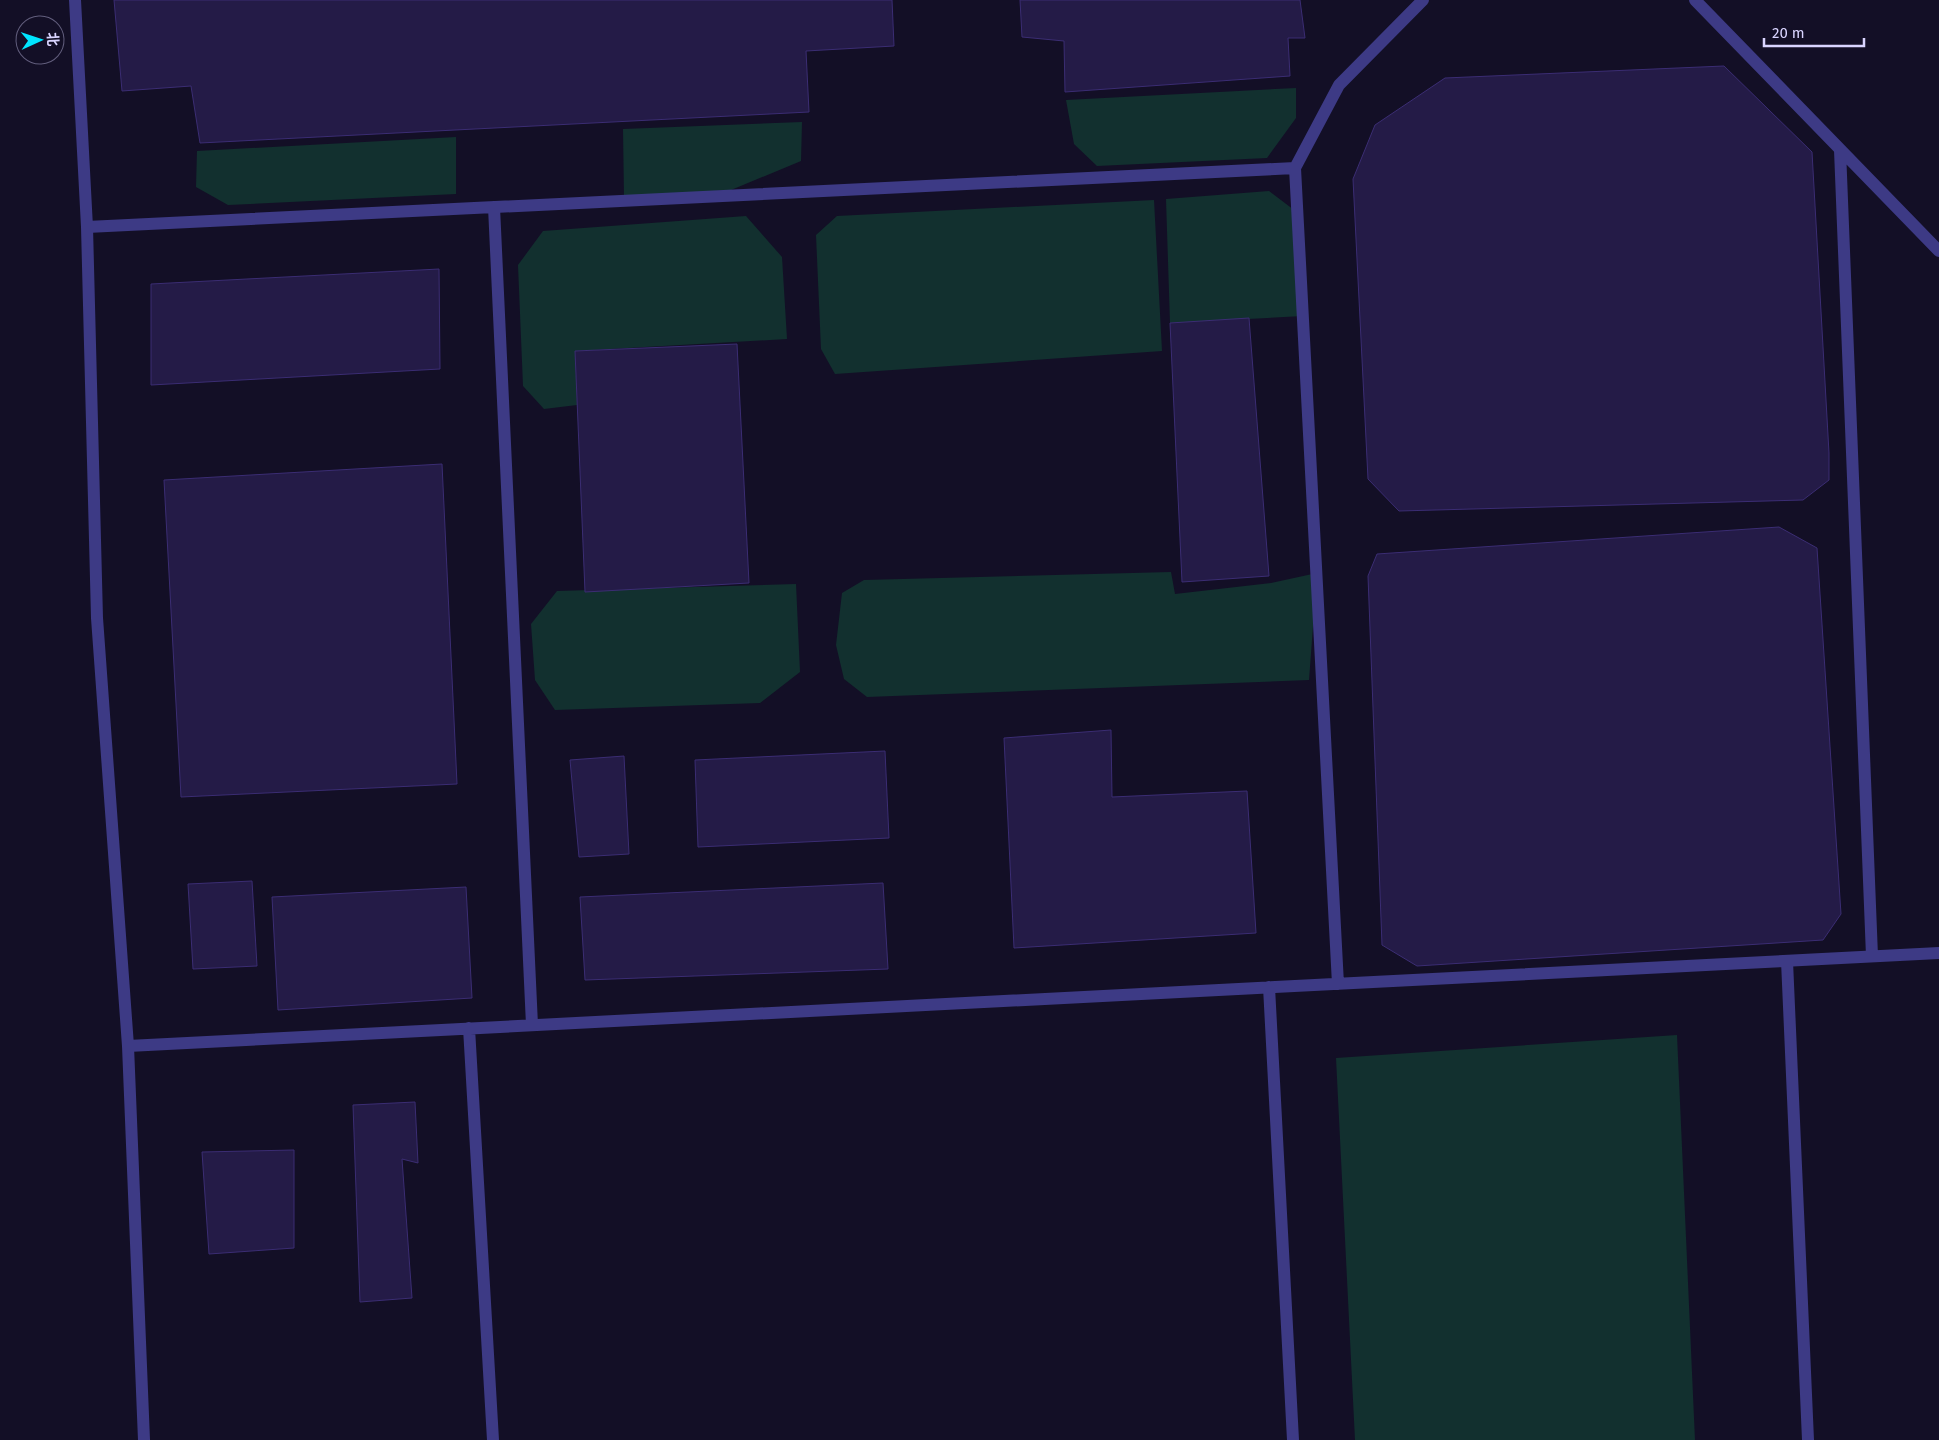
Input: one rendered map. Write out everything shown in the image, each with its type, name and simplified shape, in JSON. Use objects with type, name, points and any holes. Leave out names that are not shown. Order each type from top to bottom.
[{"type":"street","points":[[75,0],[87,227],[97,618],[128,1046],[144,1440]]},
{"type":"street","points":[[1338,984],[1296,168],[1339,85],[1423,0]]},
{"type":"street","points":[[1695,0],[1939,251]]},
{"type":"street","points":[[1840,150],[1872,956]]},
{"type":"street","points":[[87,227],[1296,168]]},
{"type":"street","points":[[494,207],[532,1025]]},
{"type":"street","points":[[128,1046],[1939,953]]},
{"type":"street","points":[[1787,961],[1808,1440]]},
{"type":"street","points":[[1269,987],[1293,1440]]},
{"type":"street","points":[[469,1028],[493,1440]]},
{"type":"green space","points":[[1296,88],[1296,118],[1267,158],[1097,166],[1074,144],[1066,100]]},
{"type":"green space","points":[[802,122],[801,161],[731,190],[624,197],[623,129]]},
{"type":"green space","points":[[456,137],[456,194],[228,205],[196,187],[197,151]]},
{"type":"green space","points":[[1269,191],[1298,213],[1303,316],[1170,323],[1166,199]]},
{"type":"green space","points":[[1154,200],[1162,351],[835,374],[821,349],[816,235],[837,216]]},
{"type":"green space","points":[[746,216],[782,257],[787,339],[575,351],[577,405],[544,409],[523,386],[518,265],[543,231]]},
{"type":"green space","points":[[1171,572],[1175,594],[1271,583],[1317,573],[1309,680],[867,697],[844,679],[836,645],[842,593],[864,580]]},
{"type":"green space","points":[[796,584],[800,672],[760,703],[555,710],[535,680],[531,624],[557,591]]},
{"type":"green space","points":[[1677,1035],[1695,1440],[1355,1440],[1336,1058]]},
{"type":"building","points":[[114,0],[892,0],[894,46],[806,51],[809,112],[200,143],[191,86],[122,91]]},
{"type":"building","points":[[1020,0],[1300,0],[1305,38],[1288,38],[1290,76],[1065,92],[1064,41],[1022,37]]},
{"type":"building","points":[[1724,66],[1812,152],[1829,480],[1803,500],[1399,511],[1368,479],[1353,179],[1375,125],[1445,78]]},
{"type":"building","points":[[439,269],[440,369],[151,385],[151,284]]},
{"type":"building","points":[[1249,318],[1269,576],[1182,582],[1170,323]]},
{"type":"building","points":[[737,344],[749,583],[585,592],[575,351]]},
{"type":"building","points":[[442,464],[457,784],[181,797],[164,480]]},
{"type":"building","points":[[1779,527],[1817,548],[1841,914],[1823,940],[1417,966],[1382,945],[1368,576],[1377,554]]},
{"type":"building","points":[[1111,730],[1112,797],[1247,791],[1256,933],[1014,948],[1004,738]]},
{"type":"building","points":[[885,751],[889,838],[698,847],[695,760]]},
{"type":"building","points":[[624,756],[629,854],[579,857],[570,760]]},
{"type":"building","points":[[252,881],[257,966],[193,969],[188,884]]},
{"type":"building","points":[[883,883],[888,969],[585,980],[580,897]]},
{"type":"building","points":[[466,887],[472,998],[278,1010],[272,897]]},
{"type":"building","points":[[415,1102],[418,1163],[402,1159],[412,1298],[360,1302],[353,1105]]},
{"type":"building","points":[[294,1150],[294,1248],[209,1254],[202,1152]]}]
